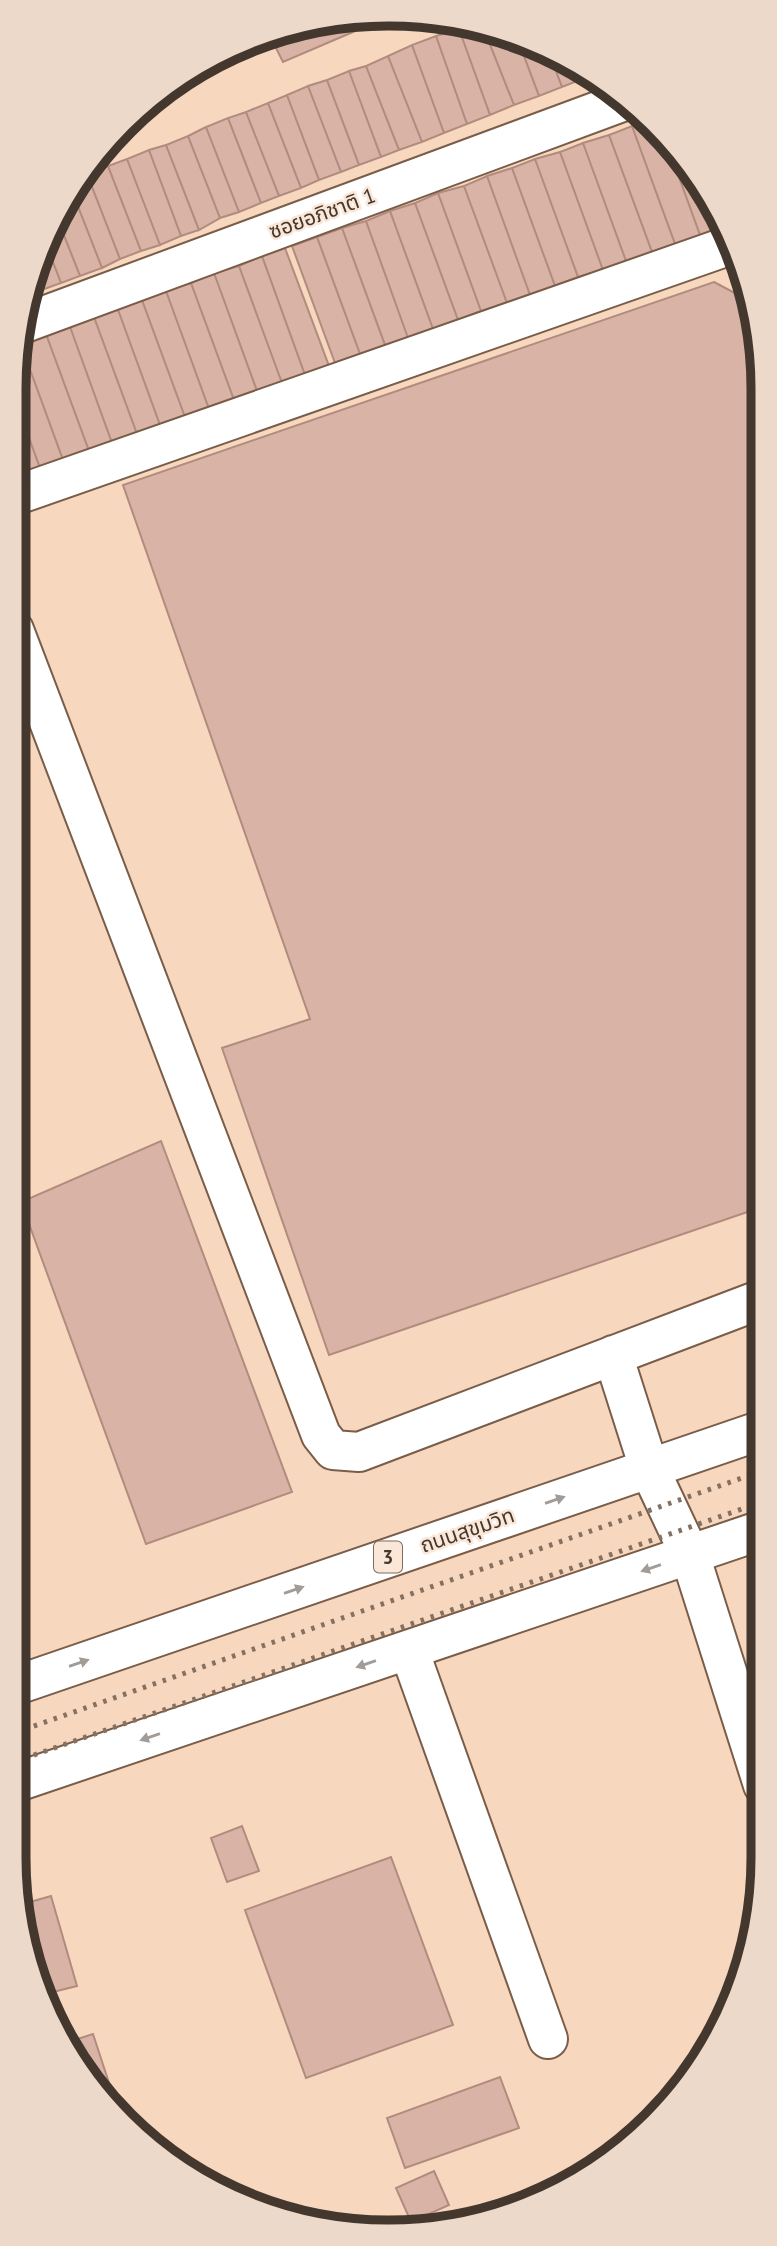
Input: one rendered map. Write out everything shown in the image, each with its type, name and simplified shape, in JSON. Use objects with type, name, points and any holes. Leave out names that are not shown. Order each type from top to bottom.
[{"type":"main road","name":"ซอยอภิชาติ 1","points":[[33,320],[614,105]]},
{"type":"main road","points":[[26,492],[722,248]]},
{"type":"main road","points":[[26,661],[316,1422],[333,1450],[359,1452],[751,1303]]},
{"type":"main road","points":[[613,1355],[649,1468],[690,1555],[751,1747]]},
{"type":"main road","name":"ถนนสุขุมวิท","points":[[26,1682],[751,1434]]},
{"type":"main road","points":[[26,1779],[751,1534]]},
{"type":"main road","points":[[409,1650],[548,2039]]},
{"type":"building","points":[[365,27],[283,62],[274,44],[318,33]]},
{"type":"building","points":[[451,32],[461,33],[490,115],[467,124],[436,36]]},
{"type":"building","points":[[461,33],[488,41],[514,105],[490,115]]},
{"type":"building","points":[[436,36],[467,124],[444,133],[412,45]]},
{"type":"building","points":[[488,41],[523,52],[539,96],[514,105]]},
{"type":"building","points":[[412,45],[444,133],[422,142],[388,56]]},
{"type":"building","points":[[523,52],[554,67],[562,87],[539,96]]},
{"type":"building","points":[[388,56],[422,142],[399,150],[366,66]]},
{"type":"building","points":[[366,66],[399,150],[381,157],[349,71]]},
{"type":"building","points":[[554,67],[579,80],[562,87]]},
{"type":"building","points":[[349,71],[381,157],[359,165],[327,80]]},
{"type":"building","points":[[327,80],[359,165],[341,172],[308,86]]},
{"type":"building","points":[[308,86],[341,172],[319,180],[287,95]]},
{"type":"building","points":[[287,95],[319,180],[301,188],[268,103]]},
{"type":"building","points":[[268,103],[301,188],[279,196],[246,112]]},
{"type":"building","points":[[246,112],[279,196],[261,203],[228,118]]},
{"type":"building","points":[[228,118],[261,203],[239,212],[206,127]]},
{"type":"building","points":[[636,124],[645,132],[675,167],[700,235],[675,244],[632,126]]},
{"type":"building","points":[[632,126],[675,244],[652,252],[609,135]]},
{"type":"building","points":[[206,127],[239,212],[220,218],[188,136]]},
{"type":"building","points":[[609,135],[652,252],[626,261],[583,143]]},
{"type":"building","points":[[188,136],[220,218],[199,230],[166,145]]},
{"type":"building","points":[[583,143],[626,261],[603,270],[560,152]]},
{"type":"building","points":[[166,145],[199,230],[181,236],[149,150]]},
{"type":"building","points":[[149,150],[181,236],[160,245],[127,159]]},
{"type":"building","points":[[560,152],[603,270],[578,277],[535,159]]},
{"type":"building","points":[[127,159],[160,245],[141,251],[108,166]]},
{"type":"building","points":[[535,159],[578,277],[555,286],[512,168]]},
{"type":"building","points":[[108,166],[141,251],[120,259],[90,183],[100,169]]},
{"type":"building","points":[[675,167],[690,187],[714,230],[700,235]]},
{"type":"building","points":[[512,168],[555,286],[530,295],[487,176]]},
{"type":"building","points":[[487,176],[530,295],[507,303],[464,186]]},
{"type":"building","points":[[90,183],[120,259],[102,268],[77,204]]},
{"type":"building","points":[[464,186],[507,303],[481,311],[438,193]]},
{"type":"building","points":[[438,193],[481,311],[458,320],[415,203]]},
{"type":"building","points":[[415,203],[458,320],[433,329],[390,211]]},
{"type":"building","points":[[77,204],[102,268],[80,276],[62,231]]},
{"type":"building","points":[[390,211],[433,329],[408,338],[366,221]]},
{"type":"building","points":[[366,221],[408,338],[385,345],[342,228]]},
{"type":"building","points":[[342,228],[385,345],[360,354],[317,237]]},
{"type":"building","points":[[62,231],[80,276],[61,283],[51,257]]},
{"type":"building","points":[[317,237],[360,354],[335,363],[292,246]]},
{"type":"building","points":[[285,248],[329,366],[305,375],[262,256]]},
{"type":"building","points":[[262,256],[305,375],[282,383],[239,266]]},
{"type":"building","points":[[51,257],[61,283],[40,291]]},
{"type":"building","points":[[239,266],[282,383],[257,391],[214,273]]},
{"type":"building","points":[[214,273],[257,391],[234,400],[191,283]]},
{"type":"building","points":[[714,282],[738,295],[748,341],[751,388],[751,1211],[329,1355],[222,1048],[310,1019],[123,485]]},
{"type":"building","points":[[191,283],[234,400],[209,409],[166,291]]},
{"type":"building","points":[[166,291],[209,409],[185,417],[142,300]]},
{"type":"building","points":[[142,300],[185,417],[160,425],[117,307]]},
{"type":"building","points":[[117,307],[160,425],[137,434],[94,317]]},
{"type":"building","points":[[94,317],[137,434],[112,443],[69,324]]},
{"type":"building","points":[[69,324],[112,443],[89,451],[46,334]]},
{"type":"building","points":[[46,334],[89,451],[63,460],[27,362],[29,339]]},
{"type":"building","points":[[27,362],[63,460],[40,468],[26,430]]},
{"type":"building","points":[[26,430],[40,468],[26,473]]},
{"type":"building","points":[[161,1141],[292,1492],[146,1544],[26,1216],[26,1200]]},
{"type":"building","points":[[242,1826],[259,1871],[227,1882],[211,1838]]},
{"type":"building","points":[[391,1857],[453,2025],[306,2078],[245,1910]]},
{"type":"building","points":[[51,1896],[77,1986],[52,1992],[45,1974],[29,1902]]},
{"type":"building","points":[[93,2034],[112,2091],[87,2059],[75,2040]]},
{"type":"building","points":[[500,2077],[519,2128],[405,2168],[387,2118]]},
{"type":"building","points":[[434,2171],[449,2205],[419,2218],[410,2219],[396,2188]]},
{"type":"railway","points":[[26,1729],[751,1475]]},
{"type":"railway","points":[[26,1758],[751,1506]]}]
